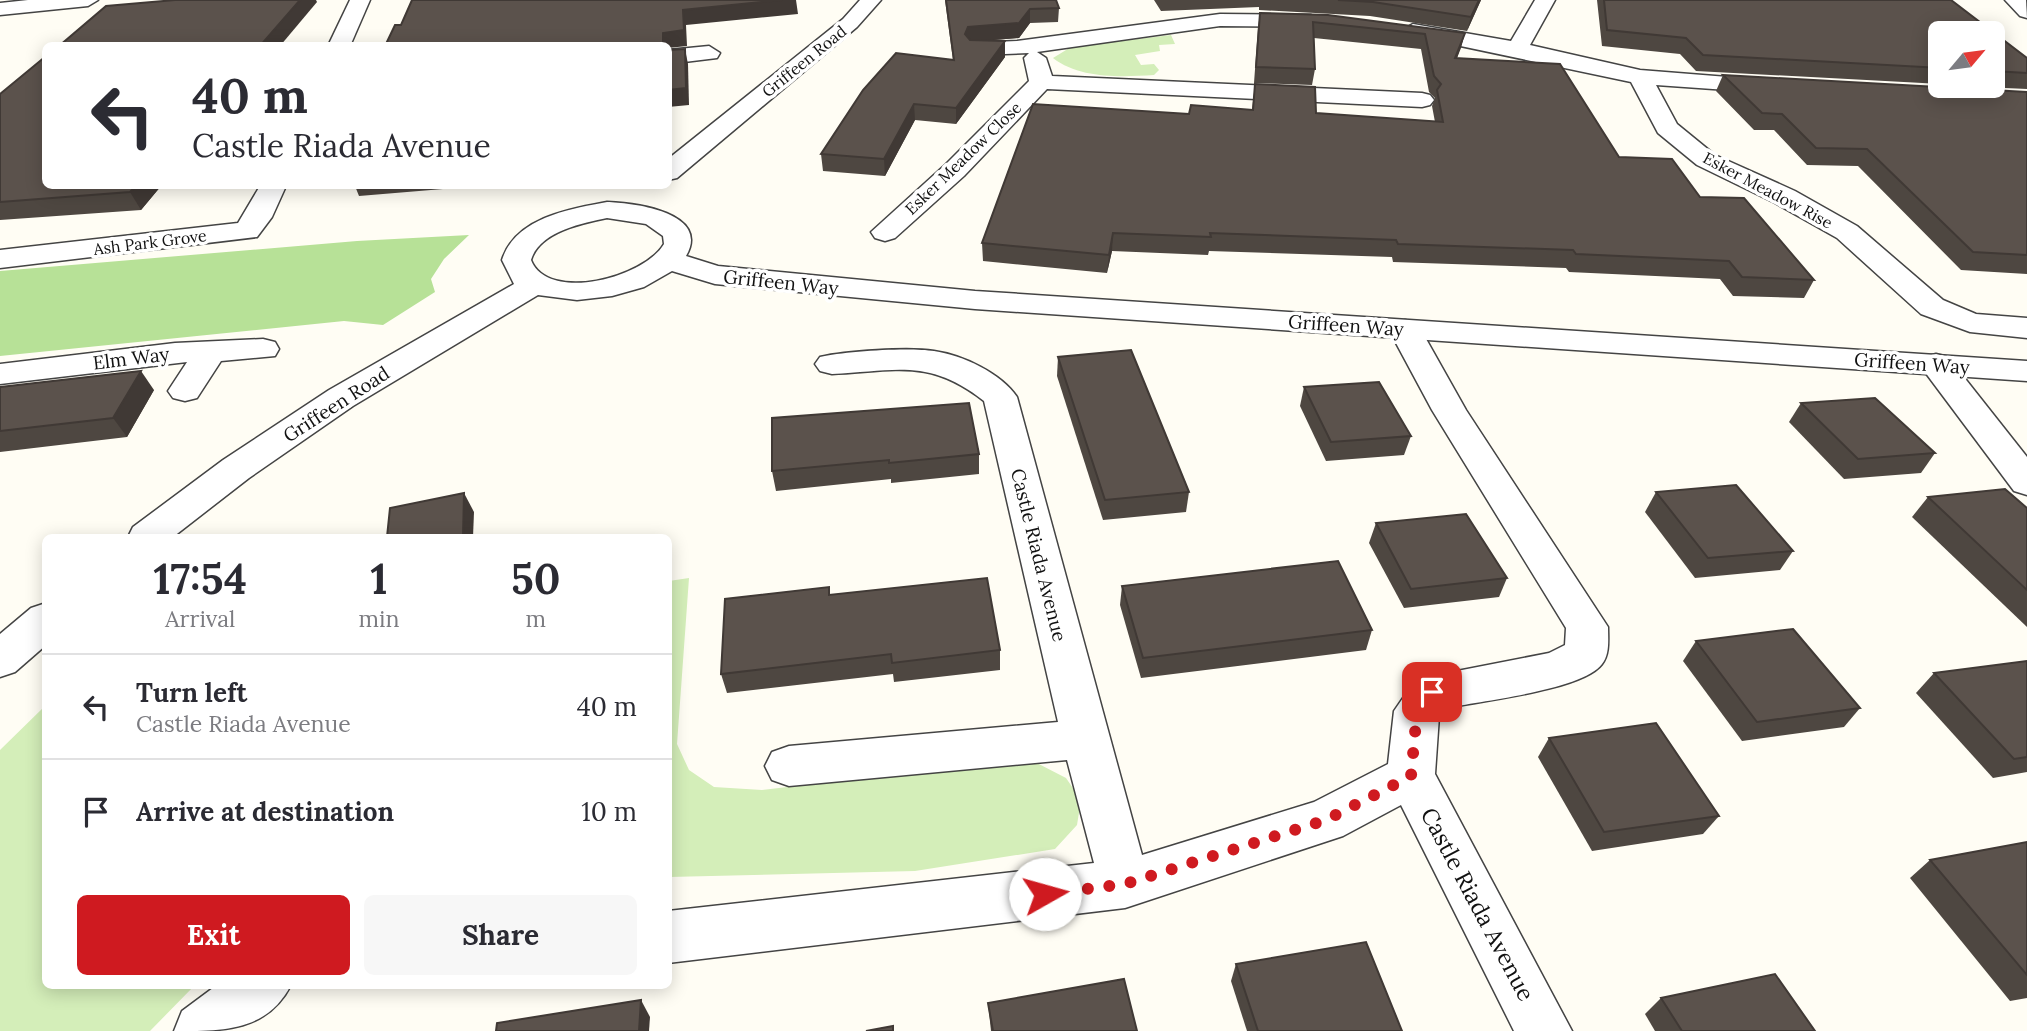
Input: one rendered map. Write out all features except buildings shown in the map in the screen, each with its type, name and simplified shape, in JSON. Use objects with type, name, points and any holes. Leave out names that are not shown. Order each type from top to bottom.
[{"type":"street","points":[[0,9],[88,0]]},
{"type":"street","points":[[341,42],[360,0]]},
{"type":"street","name":"Griffeen Road","points":[[672,169],[850,23],[871,0]]},
{"type":"street","points":[[1517,49],[1545,0]]},
{"type":"street","points":[[2015,0],[2027,12]]},
{"type":"street","points":[[979,48],[1030,46],[1220,10],[1328,22]]},
{"type":"street","points":[[1387,27],[1517,49],[1640,77],[1788,88]]},
{"type":"street","points":[[1030,46],[1040,70],[1041,82],[1422,100]]},
{"type":"street","points":[[672,57],[709,53]]},
{"type":"street","points":[[1173,68],[1186,88]]},
{"type":"street","name":"Esker Meadow Rise","points":[[1640,77],[1667,128],[1706,160],[1785,197],[1847,232],[1904,285],[1933,306],[1970,323],[2027,328]]},
{"type":"street","name":"Esker Meadow Close","points":[[885,232],[955,170],[1041,82]]},
{"type":"street","name":"Ash Park Grove","points":[[0,259],[247,231],[258,217],[272,189]]},
{"type":"street","points":[[630,210],[651,189]]},
{"type":"street","points":[[630,210],[653,215],[668,223],[677,234],[677,246],[668,260],[642,277],[606,288],[580,291],[534,285],[522,274],[517,261],[522,247],[536,233],[581,214],[630,210]]},
{"type":"street","name":"Griffeen Way","points":[[668,260],[715,275],[833,288],[1405,330],[2027,371]]},
{"type":"street","name":"Griffeen Road","points":[[151,534],[236,470],[341,398],[534,285]]},
{"type":"street","points":[[672,937],[1125,884],[1326,820],[1411,776],[1417,711],[1432,692],[1558,668],[1586,654],[1587,626],[1449,410],[1405,330]]},
{"type":"street","name":"Elm Way","points":[[0,374],[175,353],[209,354],[263,349]]},
{"type":"street","points":[[185,391],[209,354]]},
{"type":"street","name":"Castle Riada Avenue","points":[[832,364],[932,360],[971,375],[1000,397],[1085,739],[1125,884]]},
{"type":"street","points":[[1936,364],[2027,482]]},
{"type":"street","points":[[0,660],[42,623]]},
{"type":"street","points":[[789,766],[1085,739]]},
{"type":"street","name":"Castle Riada Avenue","points":[[1411,776],[1544,1031]]},
{"type":"street","points":[[202,1031],[258,989]]},
{"type":"green space","points":[[1171,35],[1175,44],[1159,45],[1160,51],[1135,55],[1141,65],[1154,64],[1159,70],[1154,75],[1115,76],[1088,73],[1064,65],[1053,58],[1071,47]]},
{"type":"green space","points":[[469,235],[444,259],[431,279],[435,292],[383,325],[344,321],[0,356],[0,271],[357,241]]},
{"type":"green space","points":[[689,578],[677,744],[689,770],[714,787],[762,790],[973,765],[1033,761],[1066,778],[1081,800],[1077,825],[1055,849],[915,871],[672,877],[672,581]]},
{"type":"green space","points":[[42,709],[42,989],[191,989],[150,1031],[0,1031],[0,750]]},
{"type":"route","points":[[1045,894],[1125,884],[1326,820],[1411,776],[1417,711],[1432,692]]}]
